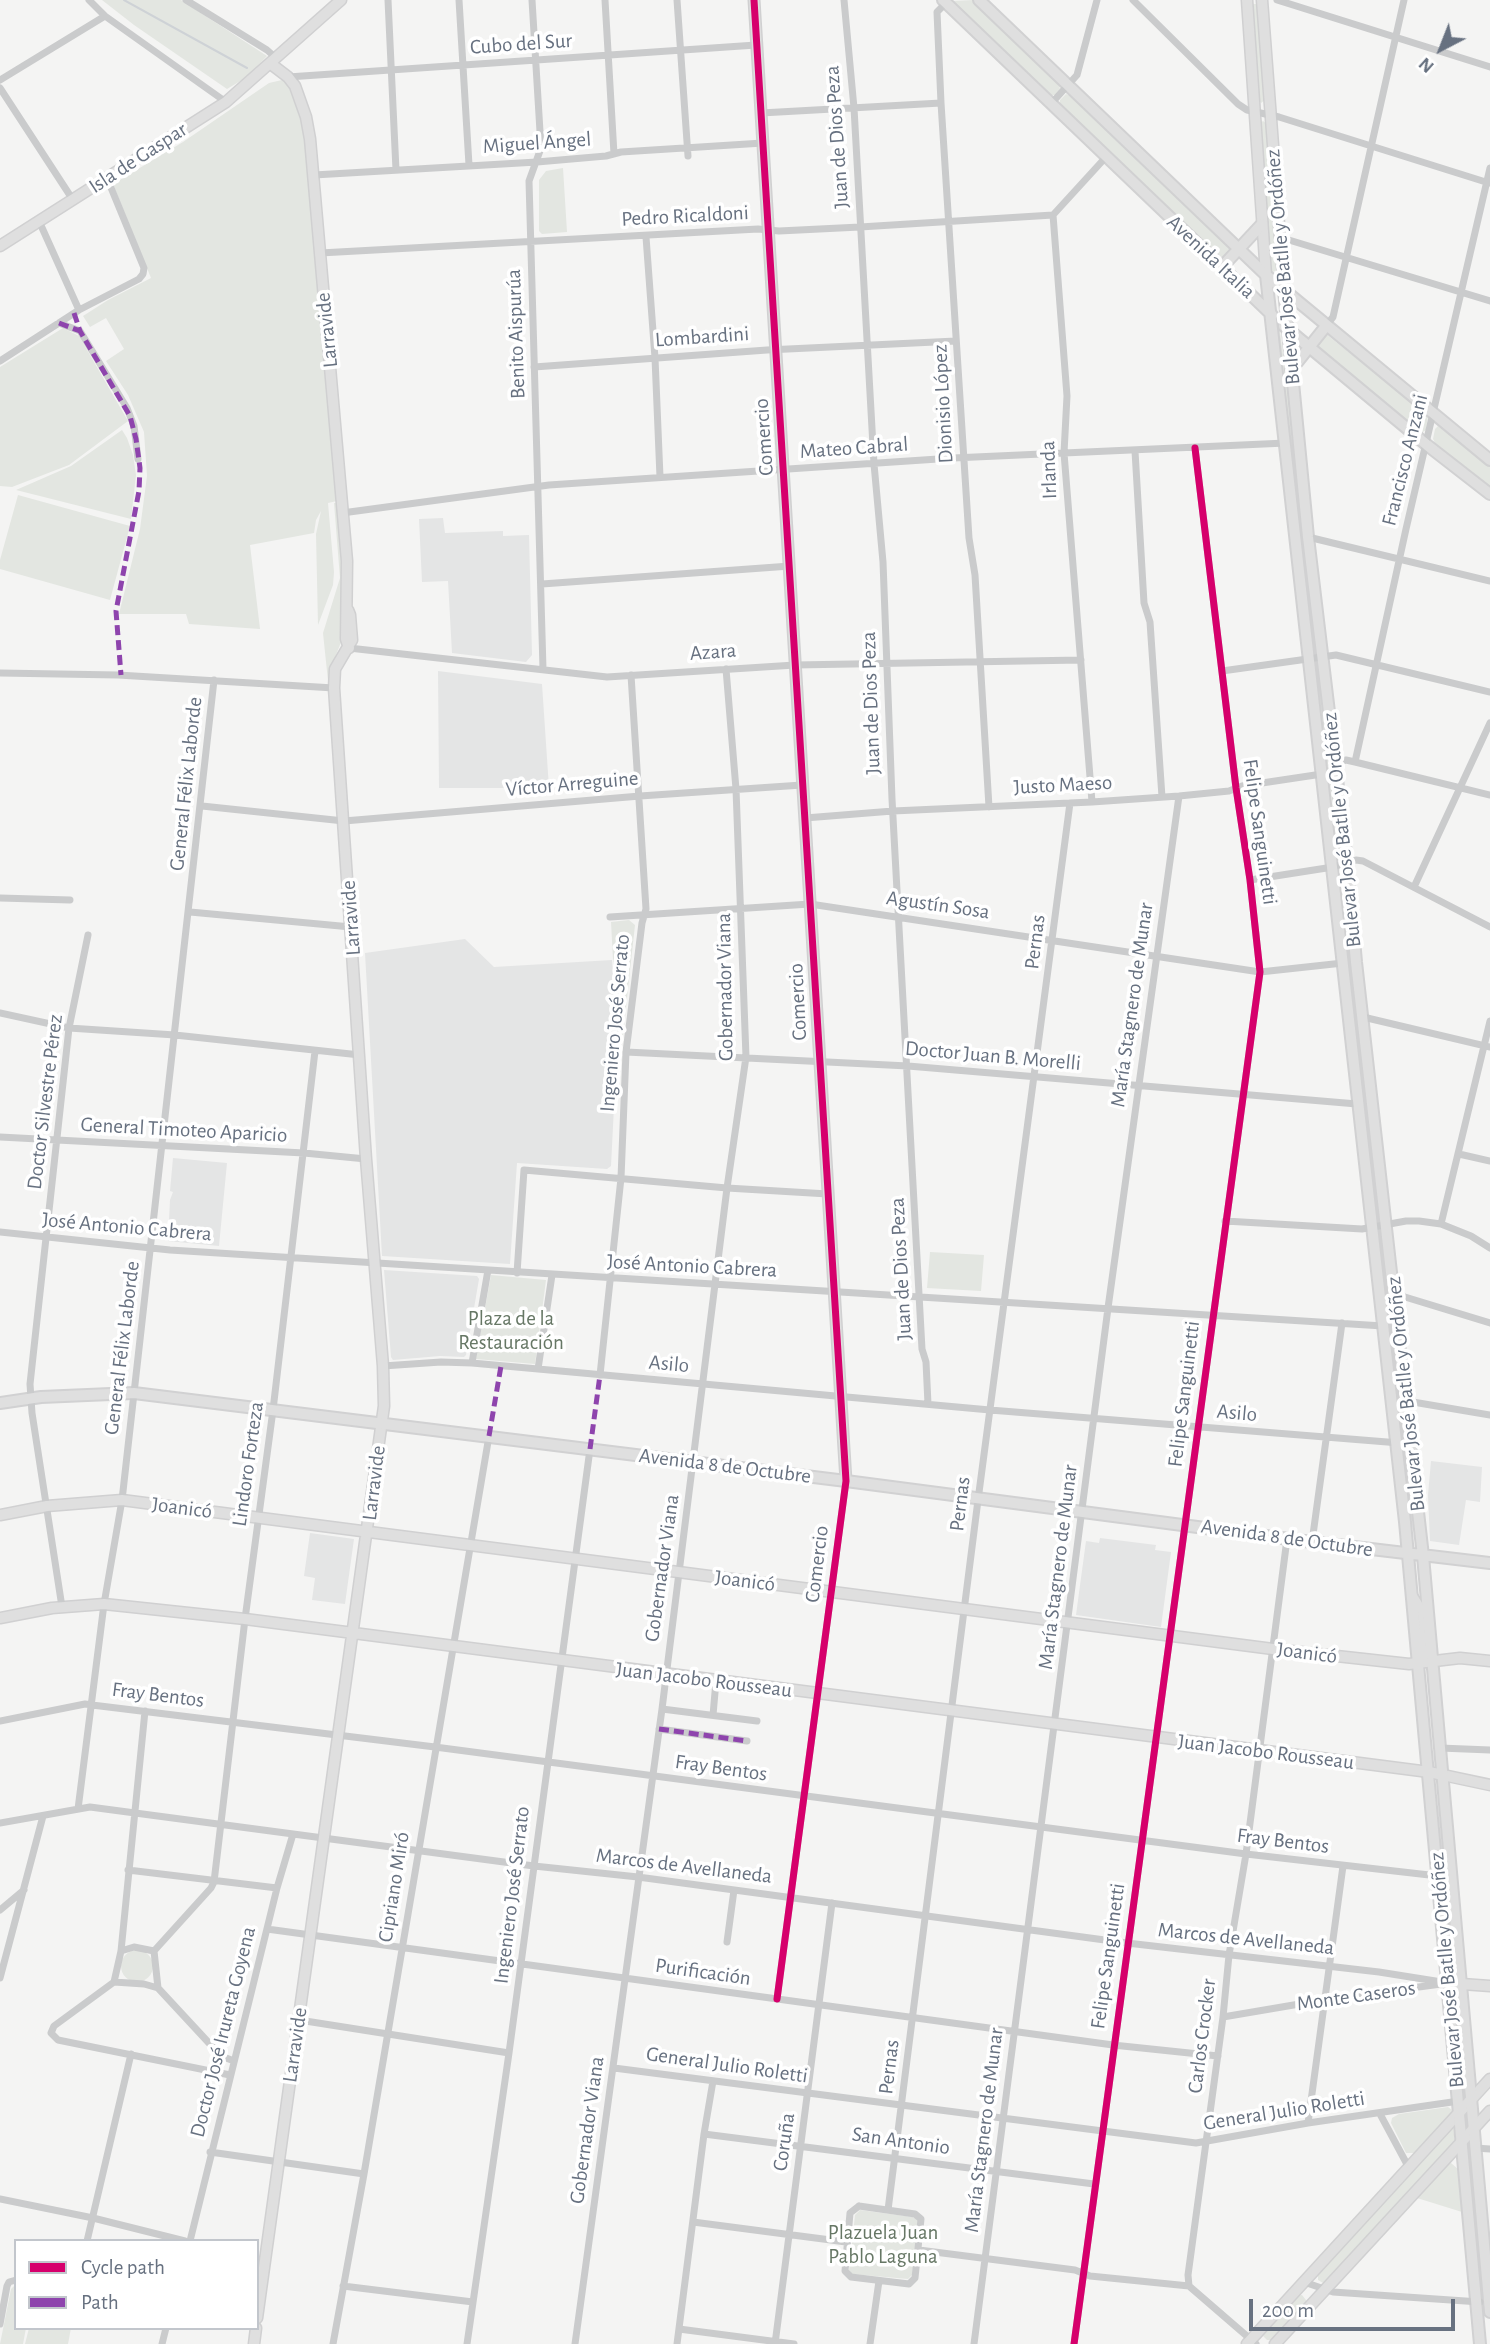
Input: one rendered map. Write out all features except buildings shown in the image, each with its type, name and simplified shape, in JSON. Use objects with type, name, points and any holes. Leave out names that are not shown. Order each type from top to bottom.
[{"type":"main road","name":"Avenida Italia","points":[[979,0],[1266,275],[1490,460]]},
{"type":"main road","name":"Avenida Italia","points":[[946,1],[1050,105],[1270,314],[1490,494]]},
{"type":"main road","points":[[1222,268],[1262,224]]},
{"type":"main road","name":"Bulevar José Batlle y Ordóñez","points":[[1266,275],[1419,1663],[1480,2344]]},
{"type":"main road","name":"Bulevar José Batlle y Ordóñez","points":[[1284,290],[1308,537],[1412,1444],[1451,1851],[1490,2305]]},
{"type":"main road","points":[[1291,370],[1326,326]]},
{"type":"main road","points":[[1383,1326],[1390,1328],[1392,1332],[1398,1380],[1407,1398]]},
{"type":"main road","name":"Avenida 8 de Octubre","points":[[0,1403],[30,1398],[134,1393],[1490,1563]]},
{"type":"main road","points":[[1429,1773],[1437,1782],[1444,1840],[1451,1851]]},
{"type":"main road","points":[[1442,1922],[1451,1944],[1455,1979],[1462,1984]]},
{"type":"street","points":[[89,0],[105,16],[226,102]]},
{"type":"street","name":"Isla de Gaspar","points":[[0,246],[226,102],[341,0]]},
{"type":"street","points":[[388,0],[396,170]]},
{"type":"street","points":[[459,0],[469,165]]},
{"type":"street","name":"Benito Aispurúa","points":[[532,0],[541,148],[529,181],[543,669]]},
{"type":"street","points":[[605,0],[614,154]]},
{"type":"street","points":[[677,0],[688,156]]},
{"type":"street","name":"Comercio","points":[[754,0],[846,1481],[777,1999]]},
{"type":"street","name":"Juan de Dios Peza","points":[[844,0],[854,108],[874,464],[883,562],[892,811],[919,1297],[928,1404]]},
{"type":"street","points":[[1050,105],[1078,71],[1097,0]]},
{"type":"street","points":[[1133,0],[1238,104],[1255,112],[1488,182]]},
{"type":"street","name":"Bulevar José Batlle y Ordóñez","points":[[1247,0],[1266,275]]},
{"type":"street","name":"Bulevar José Batlle y Ordóñez","points":[[1262,0],[1284,290]]},
{"type":"street","points":[[1276,0],[1490,67]]},
{"type":"street","points":[[1326,326],[1333,317],[1404,0]]},
{"type":"street","points":[[190,1],[267,50],[273,61]]},
{"type":"street","name":"Dionisio López","points":[[946,1],[937,12],[941,103],[963,458],[969,538],[975,575],[989,807]]},
{"type":"street","points":[[0,80],[105,16]]},
{"type":"street","name":"Cubo del Sur","points":[[288,77],[756,45]]},
{"type":"street","name":"Larravide","points":[[259,2304],[384,1406],[334,688],[335,669],[349,648],[353,633],[348,610],[348,580],[314,175],[306,117],[299,93],[273,61]]},
{"type":"street","points":[[0,88],[74,200]]},
{"type":"street","points":[[761,113],[941,103]]},
{"type":"street","name":"Miguel Ángel","points":[[314,175],[537,162],[687,147],[763,143]]},
{"type":"street","points":[[1053,215],[1106,158]]},
{"type":"street","name":"Francisco Anzani","points":[[1356,762],[1399,559],[1490,168]]},
{"type":"street","points":[[0,361],[79,310],[139,279],[144,268],[107,178]]},
{"type":"street","name":"Pedro Ricaldoni","points":[[320,253],[1053,215]]},
{"type":"street","name":"Irlanda","points":[[1053,215],[1067,396],[1064,453],[1092,802]]},
{"type":"street","points":[[39,221],[79,310]]},
{"type":"street","points":[[646,237],[660,477]]},
{"type":"street","points":[[1279,237],[1490,301]]},
{"type":"street","points":[[59,323],[80,331],[127,408],[134,426],[138,459]]},
{"type":"street","name":"Lombardini","points":[[534,367],[956,341]]},
{"type":"street","name":"Mateo Cabral","points":[[342,513],[538,486],[963,458],[1286,443]]},
{"type":"street","name":"Felipe Sanguinetti","points":[[1074,2344],[1260,972],[1195,448]]},
{"type":"street","points":[[1135,451],[1144,603],[1150,622],[1162,797]]},
{"type":"street","points":[[1308,537],[1490,581]]},
{"type":"street","points":[[542,584],[790,566]]},
{"type":"street","name":"Azara","points":[[349,648],[590,676],[886,662],[1082,660]]},
{"type":"street","points":[[1222,671],[1336,655],[1490,692]]},
{"type":"street","name":"Gobernador Viana","points":[[575,2344],[662,1709],[727,1188],[746,1057],[736,789],[726,669]]},
{"type":"street","points":[[0,673],[93,674],[334,688]]},
{"type":"street","name":"Ingeniero José Serrato","points":[[600,1375],[621,1178],[626,1052],[646,909],[631,675]]},
{"type":"street","name":"General Félix Laborde","points":[[78,1809],[104,1604],[122,1500],[202,806],[214,680]]},
{"type":"street","points":[[1414,887],[1490,723]]},
{"type":"street","points":[[1335,763],[1346,760],[1356,762],[1490,795]]},
{"type":"street","name":"Justo Maeso","points":[[805,818],[1179,796],[1322,774]]},
{"type":"street","name":"Víctor Arreguine","points":[[202,806],[344,821],[802,785]]},
{"type":"street","name":"María Stagnero de Munar","points":[[974,2344],[1108,1308],[1179,796]]},
{"type":"street","name":"Pernas","points":[[888,2210],[1070,803]]},
{"type":"street","points":[[1250,880],[1363,861],[1490,927]]},
{"type":"street","points":[[0,898],[69,900]]},
{"type":"street","name":"Agustín Sosa","points":[[610,917],[810,904],[1260,972],[1343,963]]},
{"type":"street","points":[[190,912],[351,927]]},
{"type":"street","name":"Doctor Silvestre Pérez","points":[[62,1607],[30,1398],[69,1028],[88,934]]},
{"type":"street","points":[[0,1013],[69,1028],[175,1035],[360,1055]]},
{"type":"street","points":[[1363,1017],[1487,1046]]},
{"type":"street","points":[[1441,1224],[1487,1046],[1490,1021]]},
{"type":"street","name":"Lindoro Forteza","points":[[214,1882],[315,1051]]},
{"type":"street","name":"Doctor Juan B. Morelli","points":[[626,1052],[908,1066],[1357,1104]]},
{"type":"street","name":"General Timoteo Aparicio","points":[[0,1137],[304,1153],[366,1159]]},
{"type":"street","points":[[1459,1154],[1490,1161]]},
{"type":"street","points":[[517,1273],[523,1170],[828,1194]]},
{"type":"street","points":[[1225,1221],[1362,1229],[1406,1221],[1441,1224],[1471,1236],[1490,1248]]},
{"type":"street","name":"José Antonio Cabrera","points":[[0,1232],[150,1248],[290,1258],[1383,1326]]},
{"type":"street","points":[[472,1363],[488,1270]]},
{"type":"street","points":[[538,1369],[552,1275]]},
{"type":"street","points":[[1395,1296],[1490,1323]]},
{"type":"street","points":[[1312,1542],[1342,1323]]},
{"type":"street","name":"Asilo","points":[[383,1366],[472,1363],[990,1410],[1412,1444]]},
{"type":"street","points":[[1407,1398],[1490,1415]]},
{"type":"street","name":"Cipriano Miró","points":[[333,2344],[489,1436]]},
{"type":"street","name":"Ingeniero José Serrato","points":[[467,2344],[590,1449]]},
{"type":"street","name":"Joanicó","points":[[0,1515],[47,1506],[122,1500],[1273,1649],[1409,1664],[1460,1658],[1490,1661]]},
{"type":"street","name":"Carlos Crocker","points":[[1189,2286],[1188,2276],[1229,1955],[1246,1854],[1287,1539]]},
{"type":"street","name":"Bulevar José Batlle y Ordóñez","points":[[1412,1596],[1420,1609],[1424,1653],[1433,1660]]},
{"type":"street","name":"Juan Jacobo Rousseau","points":[[0,1618],[62,1607],[104,1604],[245,1619],[1429,1773],[1490,1785]]},
{"type":"street","points":[[712,1715],[716,1681]]},
{"type":"street","name":"Fray Bentos","points":[[0,1721],[85,1704],[435,1747],[1142,1841],[1438,1876]]},
{"type":"street","points":[[662,1709],[757,1721]]},
{"type":"street","points":[[114,1982],[121,1951],[145,1711]]},
{"type":"street","points":[[659,1729],[747,1741]]},
{"type":"street","points":[[1440,1748],[1490,1750]]},
{"type":"street","name":"Marcos de Avellaneda","points":[[0,1823],[90,1807],[534,1866],[734,1889],[1127,1943],[1329,1965],[1448,1983]]},
{"type":"street","points":[[0,1978],[43,1816]]},
{"type":"street","name":"Doctor José Irureta Goyena","points":[[188,2239],[293,1834]]},
{"type":"street","points":[[1308,2123],[1343,1866]]},
{"type":"street","points":[[128,1870],[277,1888]]},
{"type":"street","points":[[214,1882],[154,1951],[158,1988],[221,2056],[233,2061]]},
{"type":"street","points":[[0,1910],[24,1889]]},
{"type":"street","points":[[727,1942],[734,1889]]},
{"type":"street","name":"Coruña","points":[[775,2343],[832,1903]]},
{"type":"street","name":"Purificación","points":[[267,1929],[1113,2045],[1218,2056]]},
{"type":"street","points":[[121,1951],[137,1948],[154,1951]]},
{"type":"street","points":[[158,1988],[114,1982],[54,2026],[51,2033],[58,2040],[230,2075]]},
{"type":"street","name":"Monte Caseros","points":[[1223,2017],[1448,1983],[1490,1986]]},
{"type":"street","points":[[299,2020],[509,2053]]},
{"type":"street","points":[[88,2239],[131,2054]]},
{"type":"street","name":"General Julio Roletti","points":[[614,2067],[1196,2143],[1308,2123],[1460,2106]]},
{"type":"street","points":[[919,2250],[1189,2286],[1251,2342],[1409,2168],[1460,2106],[1471,2099],[1490,2079]]},
{"type":"street","points":[[677,2344],[713,2081]]},
{"type":"street","points":[[1275,2344],[1490,2111]]},
{"type":"street","points":[[1380,2114],[1409,2168]]},
{"type":"street","name":"San Antonio","points":[[704,2134],[1094,2184]]},
{"type":"street","points":[[1475,2148],[1490,2149]]},
{"type":"street","points":[[210,2152],[364,2174]]},
{"type":"street","points":[[0,2199],[179,2239]]},
{"type":"street","points":[[859,2206],[888,2210],[919,2216],[922,2222],[915,2278],[906,2285],[851,2277],[843,2268],[850,2213],[859,2206]]},
{"type":"street","points":[[693,2222],[846,2242]]},
{"type":"street","points":[[0,2324],[13,2281]]},
{"type":"street","points":[[870,2344],[879,2281]]},
{"type":"street","points":[[1304,2282],[1326,2290],[1490,2305]]},
{"type":"street","points":[[343,2286],[473,2302]]},
{"type":"street","points":[[679,2329],[794,2344]]},
{"type":"shaded area","points":[[443,518],[445,533],[503,531],[503,536],[529,535],[532,655],[526,662],[452,653],[448,581],[422,582],[419,519]]},
{"type":"shaded area","points":[[438,671],[542,684],[549,788],[439,788]]},
{"type":"shaded area","points":[[465,939],[494,967],[612,960],[617,1047],[611,1166],[607,1169],[517,1163],[510,1264],[382,1256],[365,953]]},
{"type":"shaded area","points":[[173,1158],[227,1163],[219,1246],[168,1241]]},
{"type":"shaded area","points":[[384,1270],[477,1276],[479,1279],[464,1357],[393,1360]]},
{"type":"shaded area","points":[[1431,1461],[1482,1467],[1480,1502],[1466,1500],[1459,1545],[1430,1541],[1428,1495]]},
{"type":"shaded area","points":[[310,1533],[354,1539],[345,1604],[312,1600],[315,1578],[304,1576]]},
{"type":"shaded area","points":[[1100,1538],[1156,1545],[1155,1550],[1171,1552],[1161,1627],[1076,1615],[1086,1541],[1099,1543]]},
{"type":"green space","points":[[102,0],[181,0],[267,56],[247,77],[227,89]]},
{"type":"green space","points":[[973,0],[1059,83],[1060,89],[1055,95],[1049,95],[953,1]]},
{"type":"green space","points":[[1253,4],[1258,4],[1265,100],[1261,103],[1258,99]]},
{"type":"green space","points":[[282,80],[289,84],[298,103],[305,134],[337,501],[328,503],[333,585],[318,625],[316,534],[321,511],[314,533],[250,545],[260,629],[189,624],[186,614],[119,614],[140,529],[147,476],[144,432],[128,395],[106,361],[124,349],[106,318],[90,327],[83,316],[151,278],[113,184],[183,142],[269,83]]},
{"type":"green space","points":[[1066,94],[1073,97],[1230,249],[1222,259],[1060,105],[1060,100]]},
{"type":"green space","points":[[1263,121],[1267,124],[1277,270],[1273,272],[1260,123]]},
{"type":"green space","points":[[563,168],[567,232],[542,234],[539,231],[539,180],[546,171]]},
{"type":"green space","points":[[63,328],[79,336],[128,421],[69,465],[12,487],[0,486],[0,367]]},
{"type":"green space","points":[[1280,331],[1290,408],[1315,640],[1278,333]]},
{"type":"green space","points":[[1326,334],[1428,416],[1426,430],[1423,432],[1417,429],[1317,347]]},
{"type":"green space","points":[[1438,426],[1490,466],[1490,487],[1435,443],[1433,439]]},
{"type":"green space","points":[[122,430],[133,455],[136,475],[131,519],[16,490],[71,466]]},
{"type":"green space","points":[[18,495],[130,526],[110,600],[0,569],[0,560]]},
{"type":"green space","points":[[334,503],[337,503],[343,567],[342,640],[328,681],[323,633],[340,578]]},
{"type":"green space","points":[[1317,664],[1323,696],[1341,859],[1339,861],[1315,665]]},
{"type":"green space","points":[[1340,871],[1381,1218],[1379,1220],[1348,957]]},
{"type":"green space","points":[[629,920],[635,925],[623,1035],[617,1034],[611,922]]},
{"type":"green space","points":[[930,1252],[984,1255],[981,1291],[927,1288]]},
{"type":"green space","name":"Plaza de la Restauración","points":[[491,1275],[546,1280],[535,1364],[476,1359]]},
{"type":"green space","points":[[137,1950],[148,1955],[153,1966],[148,1977],[137,1982],[126,1977],[121,1966],[126,1955]]},
{"type":"green space","points":[[1448,2107],[1452,2110],[1451,2115],[1415,2153],[1406,2153],[1391,2123],[1392,2118],[1399,2114]]},
{"type":"green space","points":[[1453,2126],[1455,2141],[1328,2281],[1323,2283],[1318,2280],[1318,2272]]},
{"type":"green space","points":[[1451,2163],[1458,2169],[1462,2212],[1417,2198],[1447,2164]]},
{"type":"green space","name":"Plazuela Juan Pablo Laguna","points":[[860,2210],[913,2217],[918,2220],[912,2275],[908,2279],[852,2274],[849,2270],[855,2215]]},
{"type":"green space","points":[[14,2286],[14,2330],[26,2330],[23,2344],[0,2344],[11,2289]]},
{"type":"green space","points":[[1302,2295],[1306,2304],[1273,2340],[1267,2340],[1263,2336],[1265,2330],[1297,2296]]},
{"type":"green space","points":[[28,2330],[71,2330],[68,2344],[25,2344]]},
{"type":"waterway","points":[[124,0],[247,68]]},
{"type":"marked path","points":[[74,313],[80,331],[130,416],[140,468],[139,491],[116,611],[121,675]]},
{"type":"marked path","points":[[59,323],[80,331]]},
{"type":"marked path","points":[[489,1436],[501,1366]]},
{"type":"marked path","points":[[590,1449],[600,1375]]},
{"type":"marked path","points":[[659,1729],[747,1741]]},
{"type":"cycle path","points":[[754,0],[846,1481],[777,1999]]},
{"type":"cycle path","points":[[1074,2344],[1260,972],[1195,448]]}]
